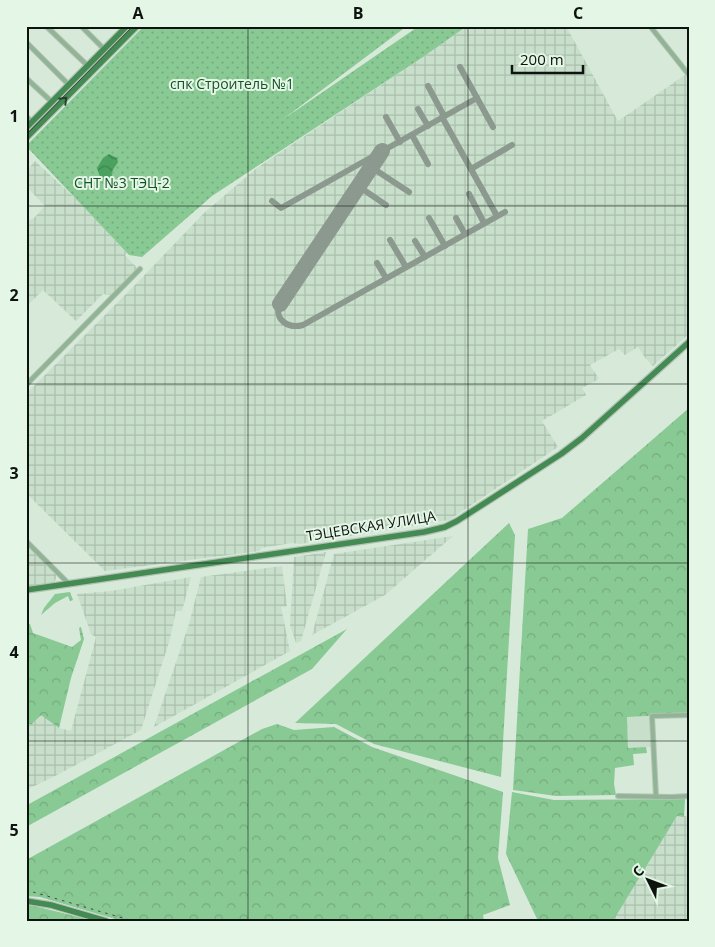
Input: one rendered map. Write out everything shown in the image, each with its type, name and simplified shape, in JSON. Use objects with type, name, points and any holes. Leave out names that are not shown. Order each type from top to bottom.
[{"type":"main road","points":[[26,138],[137,26]]},
{"type":"main road","points":[[26,128],[125,27]]},
{"type":"main road","name":"ТЭЦЕВСКАЯ УЛИЦА","points":[[26,590],[424,532],[445,527],[561,454],[582,438],[689,342]]},
{"type":"main road","points":[[26,901],[50,905],[106,921]]},
{"type":"street","points":[[46,26],[88,66]]},
{"type":"street","points":[[81,26],[104,49]]},
{"type":"street","points":[[650,26],[689,75]]},
{"type":"street","points":[[26,42],[69,85]]},
{"type":"street","points":[[26,78],[52,102]]},
{"type":"street","points":[[26,116],[32,122]]},
{"type":"street","points":[[26,385],[140,268]]},
{"type":"street","points":[[26,541],[69,584]]},
{"type":"street","points":[[656,797],[652,716],[689,715]]},
{"type":"street","points":[[618,796],[689,796]]},
{"type":"shaded area","points":[[467,26],[566,26],[618,121],[685,75],[689,79],[689,334],[653,366],[638,347],[625,355],[619,349],[590,365],[599,379],[582,388],[586,395],[542,421],[558,447],[449,520],[300,544],[292,543],[261,548],[260,551],[105,571],[26,493],[26,394],[204,213],[257,168]]},
{"type":"shaded area","points":[[35,161],[75,198],[127,253],[125,255],[137,268],[111,295],[103,294],[76,321],[43,290],[26,307],[26,222],[34,218],[45,206],[26,186],[26,171]]},
{"type":"shaded area","points":[[453,536],[385,595],[312,635],[334,554]]},
{"type":"shaded area","points":[[26,545],[56,575],[53,583],[26,587]]},
{"type":"shaded area","points":[[326,552],[301,641],[296,643],[290,625],[294,557]]},
{"type":"shaded area","points":[[282,566],[287,606],[281,607],[290,651],[154,727],[189,624],[201,577]]},
{"type":"shaded area","points":[[191,577],[182,611],[176,611],[170,639],[141,730],[26,790],[26,721],[31,725],[41,714],[59,728],[71,731],[96,637],[91,634],[77,594],[111,591]]},
{"type":"shaded area","points":[[651,716],[652,747],[628,748],[627,717]]},
{"type":"shaded area","points":[[677,816],[689,816],[689,921],[613,921]]},
{"type":"green space","points":[[128,26],[136,26],[26,136],[26,129]]},
{"type":"green space","points":[[144,26],[407,26],[282,120],[419,26],[467,26],[212,196],[142,257],[129,255],[26,146]]},
{"type":"green space","points":[[689,408],[689,714],[627,717],[628,748],[646,747],[647,753],[633,754],[634,765],[615,768],[614,784],[616,795],[556,796],[513,790],[528,529],[562,518]]},
{"type":"green space","points":[[509,523],[515,535],[501,777],[374,744],[336,724],[295,723]]},
{"type":"green space","points":[[70,592],[73,600],[70,601],[68,596],[55,603],[41,615],[55,594]]},
{"type":"green space","points":[[26,624],[30,624],[33,633],[72,647],[81,640],[79,628],[81,627],[84,639],[71,678],[59,728],[41,715],[31,725],[26,721]]},
{"type":"green space","points":[[347,629],[312,669],[26,827],[26,806],[29,804]]},
{"type":"green space","points":[[277,724],[294,730],[334,727],[372,747],[503,792],[498,858],[510,905],[483,915],[484,921],[122,921],[40,897],[26,896],[26,860],[262,729]]},
{"type":"green space","points":[[512,792],[554,800],[685,799],[684,817],[677,816],[613,921],[538,921],[506,854]]},
{"type":"green space","points":[[26,904],[95,921],[26,921]]},
{"type":"water","points":[[109,154],[117,158],[118,162],[112,171],[115,181],[111,187],[104,185],[105,182],[100,177],[97,168],[103,158]]},
{"type":"taxiway","points":[[460,67],[493,127]]},
{"type":"taxiway","points":[[428,86],[444,116]]},
{"type":"taxiway","points":[[272,201],[281,208],[477,98]]},
{"type":"taxiway","points":[[418,109],[428,126]]},
{"type":"taxiway","points":[[386,117],[400,142]]},
{"type":"taxiway","points":[[442,117],[497,216]]},
{"type":"taxiway","points":[[412,135],[428,164]]},
{"type":"taxiway","points":[[471,169],[512,145]]},
{"type":"taxiway","points":[[371,167],[409,192]]},
{"type":"taxiway","points":[[358,186],[386,205]]},
{"type":"taxiway","points":[[469,194],[484,223]]},
{"type":"taxiway","points":[[280,304],[279,315],[284,322],[293,326],[303,325],[505,212]]},
{"type":"taxiway","points":[[429,218],[445,246]]},
{"type":"taxiway","points":[[456,218],[465,234]]},
{"type":"taxiway","points":[[390,240],[406,267]]},
{"type":"taxiway","points":[[415,241],[425,257]]},
{"type":"taxiway","points":[[377,263],[386,278]]},
{"type":"runway","points":[[280,304],[382,151]]},
{"type":"tram line","points":[[26,135],[133,26]]},
{"type":"railway","points":[[26,890],[133,921]]},
{"type":"park label","name":"спк Строитель №1","points":[[232,84]]},
{"type":"park label","name":"СНТ №3 ТЭЦ-2","points":[[122,183]]}]
